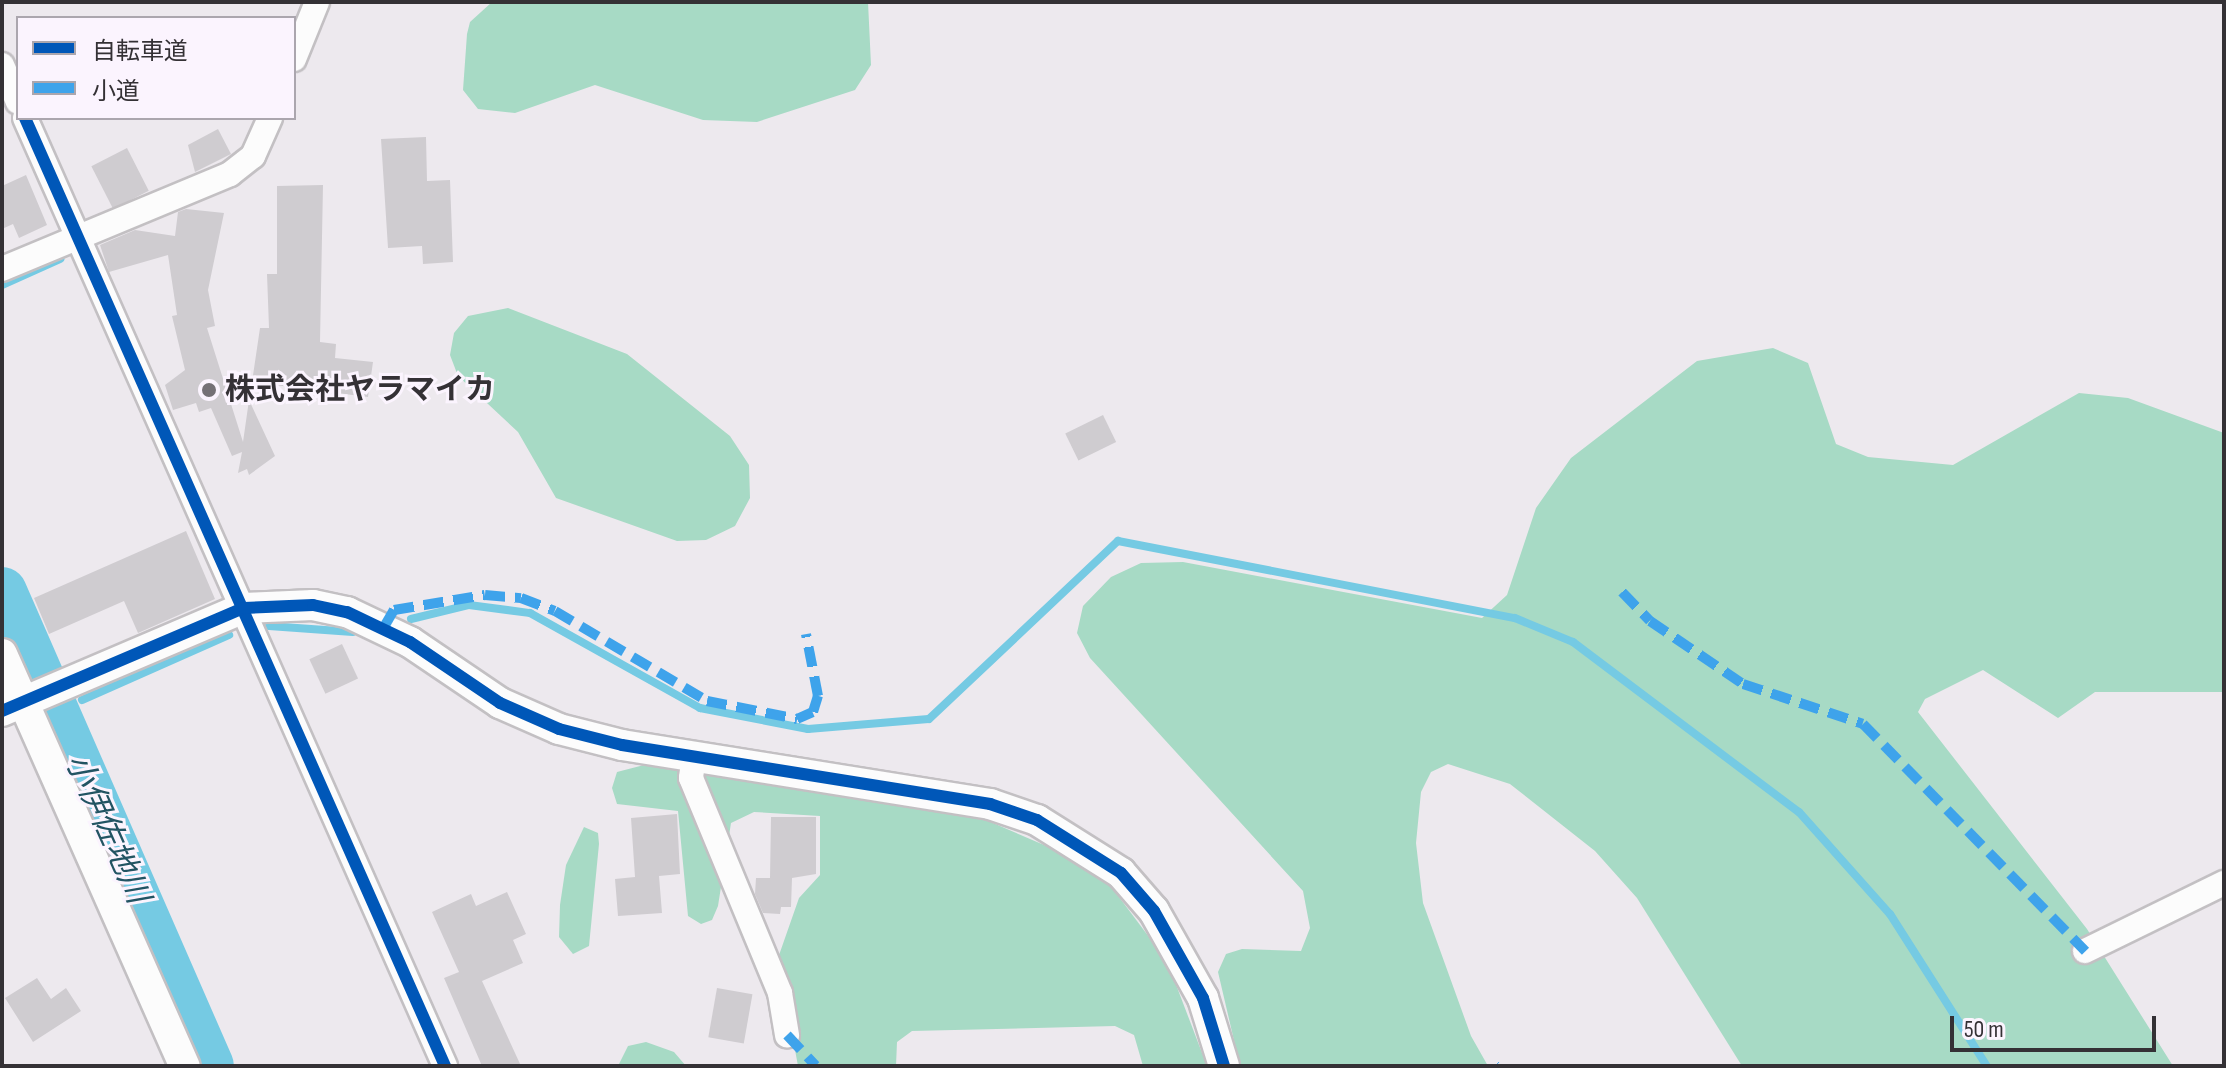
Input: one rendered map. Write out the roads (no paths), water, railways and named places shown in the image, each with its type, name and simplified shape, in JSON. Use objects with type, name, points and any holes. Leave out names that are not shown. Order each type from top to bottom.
[{"type":"street","points":[[296,54],[317,2]]},
{"type":"street","points":[[2,65],[16,97]]},
{"type":"street","points":[[26,120],[445,1066]]},
{"type":"street","points":[[2,269],[230,174],[253,156],[269,120]]},
{"type":"street","points":[[31,700],[244,608],[313,605],[347,612],[380,625],[529,717],[590,738],[990,804],[1081,843],[1121,873],[1181,952],[1224,1066]]},
{"type":"street","points":[[2,654],[31,700],[185,1066]]},
{"type":"street","points":[[694,756],[691,778],[780,993],[787,1035]]},
{"type":"street","points":[[2085,951],[2224,883]]},
{"type":"waterway","points":[[2,285],[60,259]]},
{"type":"waterway","points":[[411,619],[469,605],[530,613],[700,708],[808,729],[929,719],[1118,541],[1515,618],[1573,642],[1799,812],[1890,914],[1987,1066]]},
{"type":"waterway","name":"小伊佐地川","points":[[2,592],[209,1066]]},
{"type":"waterway","points":[[269,626],[353,632]]},
{"type":"waterway","points":[[82,700],[229,635]]},
{"type":"waterway","points":[[55,712],[64,707]]},
{"type":"place","name":"株式会社ヤラマイカ","points":[[209,390]]}]
